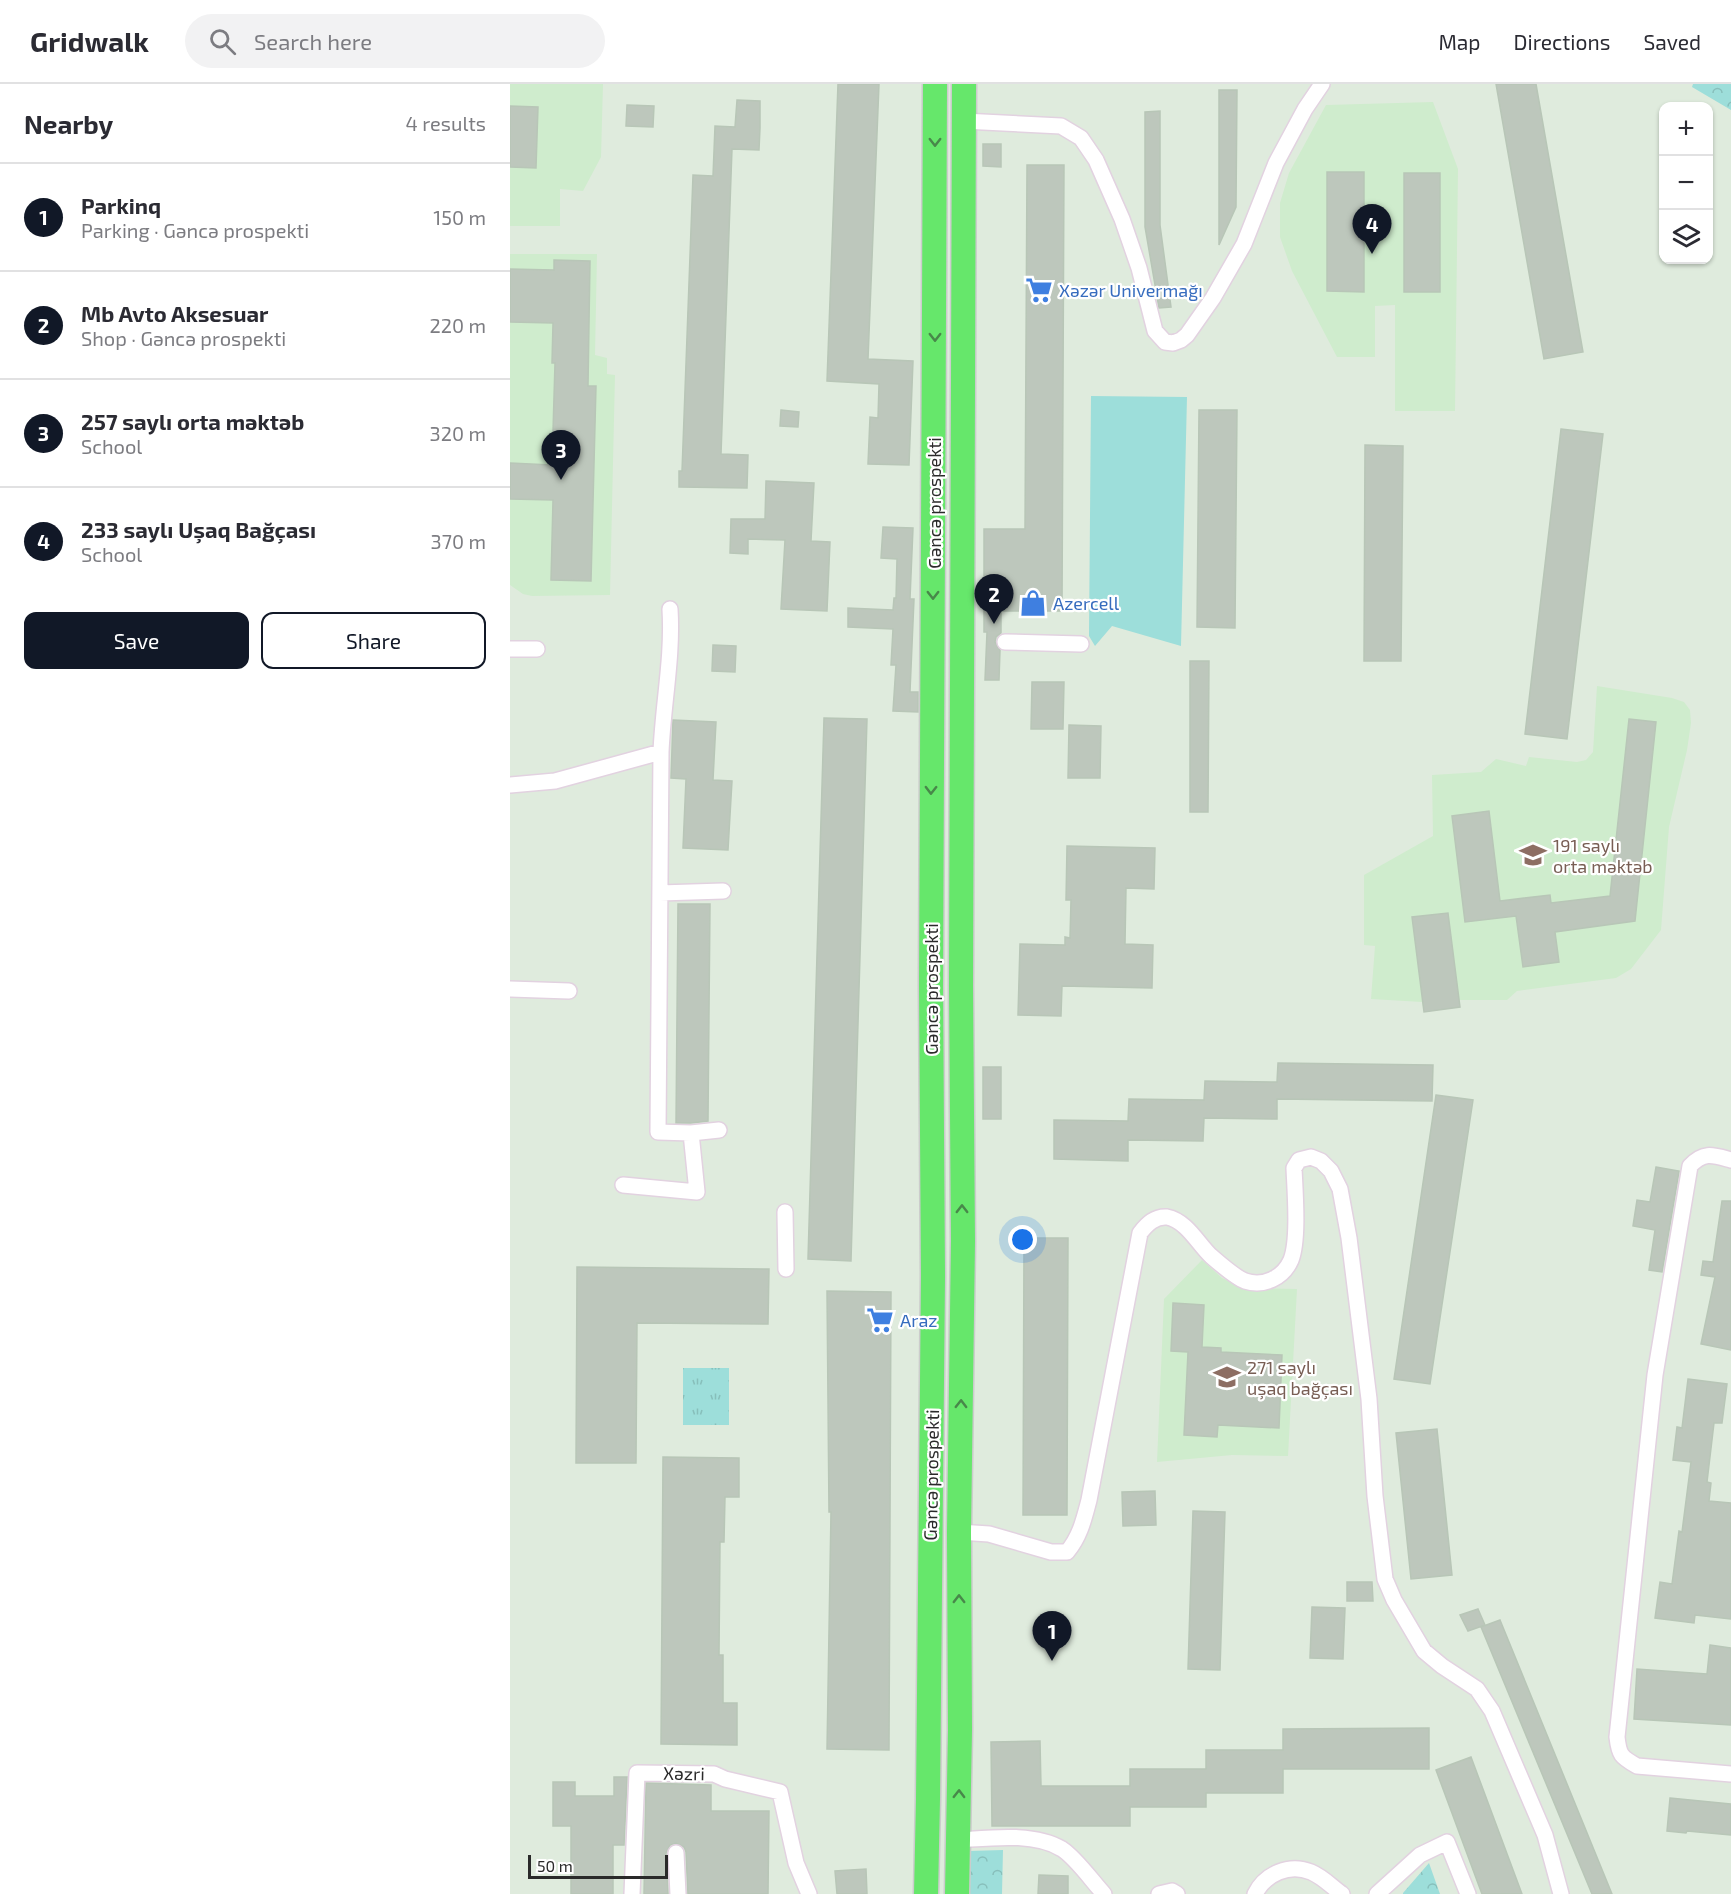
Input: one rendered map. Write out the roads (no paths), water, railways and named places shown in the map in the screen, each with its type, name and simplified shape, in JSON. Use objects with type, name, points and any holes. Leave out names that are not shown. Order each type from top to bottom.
[{"type":"main road","name":"Gəncə prospekti","points":[[926,1894],[933,1240],[930,986],[935,84]]},
{"type":"main road","name":"Gəncə prospekti","points":[[957,1894],[963,1241],[961,986],[964,84]]},
{"type":"main road","points":[[933,1240],[963,1241]]},
{"type":"street","points":[[963,121],[1061,126],[1081,138],[1096,160],[1122,219],[1139,268],[1155,331],[1165,342],[1173,343],[1187,335],[1213,298],[1244,244],[1276,163],[1305,109],[1322,84]]},
{"type":"street","points":[[670,609],[672,639],[662,716],[661,752],[658,1132],[691,1133],[719,1130]]},
{"type":"street","points":[[1005,642],[1081,644]]},
{"type":"street","points":[[510,650],[537,649]]},
{"type":"street","points":[[510,785],[555,781],[661,752]]},
{"type":"street","points":[[660,893],[723,891]]},
{"type":"street","points":[[510,989],[569,991]]},
{"type":"street","points":[[623,1185],[697,1192],[691,1133]]},
{"type":"street","points":[[1731,1160],[1710,1155],[1698,1158],[1690,1166],[1655,1375],[1617,1737],[1618,1752],[1637,1766],[1731,1774]]},
{"type":"street","points":[[959,1532],[989,1534],[1051,1552],[1067,1552],[1080,1531],[1089,1500],[1140,1233],[1148,1223],[1167,1217],[1178,1221],[1211,1256],[1244,1281],[1258,1283],[1274,1280],[1291,1260],[1294,1244],[1294,1168],[1299,1161],[1311,1157],[1321,1161],[1332,1171],[1340,1189],[1349,1238],[1369,1399],[1375,1496],[1385,1579],[1394,1600],[1424,1651],[1477,1689],[1492,1711],[1545,1835],[1561,1894]]},
{"type":"street","points":[[784,1212],[786,1269]]},
{"type":"street","name":"Xəzri","points":[[632,1894],[637,1773],[714,1774],[725,1779],[780,1792],[796,1863],[809,1894]]},
{"type":"street","points":[[959,1840],[1014,1837],[1062,1849],[1104,1894]]},
{"type":"street","points":[[1381,1893],[1420,1855],[1447,1842],[1468,1894]]},
{"type":"street","points":[[676,1853],[678,1894]]},
{"type":"street","points":[[1255,1894],[1260,1884],[1272,1874],[1287,1869],[1311,1872],[1329,1882],[1342,1894]]},
{"type":"street","points":[[1159,1894],[1172,1891],[1177,1894]]},
{"type":"place","name":"233 saylı Uşaq Bağçası","points":[[1372,254]]},
{"type":"place","name":"Xəzər Univermağı","points":[[1039,290]]},
{"type":"place","name":"257 saylı orta məktəb","points":[[561,480]]},
{"type":"place","name":"Azercell","points":[[1033,603]]},
{"type":"place","name":"Mb Avto Aksesuar","points":[[994,624]]},
{"type":"place","name":"191 saylı orta məktəb","points":[[1533,855]]},
{"type":"place","name":"Araz","points":[[880,1320]]},
{"type":"place","name":"271 saylı uşaq bağçası","points":[[1227,1377]]},
{"type":"place","name":"Parkinq","points":[[1052,1661]]}]
